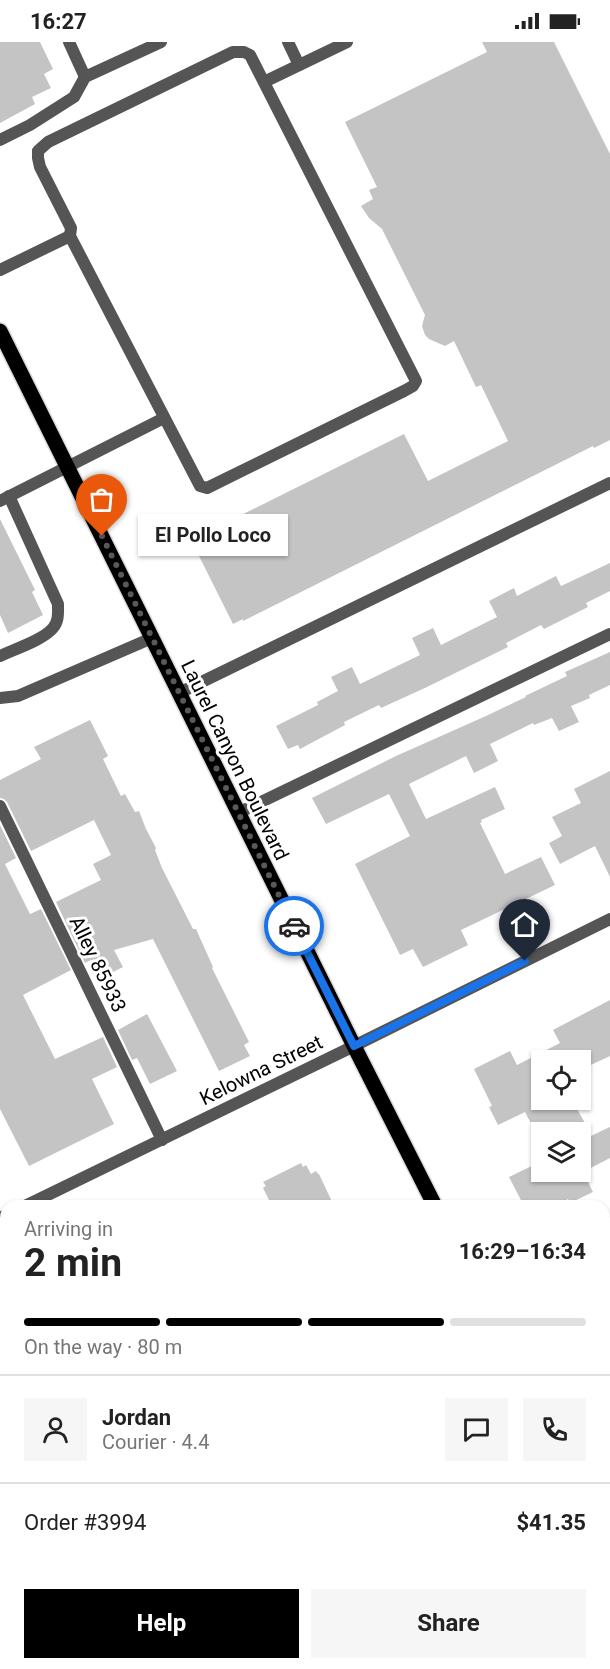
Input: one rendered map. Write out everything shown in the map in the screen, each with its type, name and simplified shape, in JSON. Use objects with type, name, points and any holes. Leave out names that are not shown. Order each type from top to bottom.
[{"type":"main road","name":"Laurel Canyon Boulevard","points":[[0,331],[432,1200]]},
{"type":"street","points":[[69,42],[86,77]]},
{"type":"street","points":[[0,140],[74,97],[86,77],[161,42]]},
{"type":"street","points":[[288,42],[299,65]]},
{"type":"street","points":[[264,82],[347,42]]},
{"type":"street","points":[[244,51],[250,55],[416,381],[413,386],[404,391],[207,488],[200,486],[70,236],[71,228],[40,167],[38,151],[48,142],[233,52],[244,51]]},
{"type":"street","points":[[0,270],[70,236]]},
{"type":"street","points":[[0,656],[43,636],[54,628],[58,617],[58,604],[4,499],[164,418]]},
{"type":"street","points":[[179,693],[610,483]]},
{"type":"street","points":[[238,813],[610,634]]},
{"type":"street","points":[[0,698],[18,696],[152,638]]},
{"type":"street","name":"Alley 85933","points":[[0,806],[162,1140]]},
{"type":"street","name":"Kelowna Street","points":[[37,1200],[610,919]]},
{"type":"building","points":[[0,42],[40,42],[53,69],[44,74],[51,88],[32,97],[35,104],[0,123]]},
{"type":"building","points":[[482,42],[554,42],[610,154],[610,440],[594,448],[593,446],[233,624],[191,540],[404,434],[428,481],[508,441],[481,385],[476,387],[454,341],[445,346],[425,335],[422,326],[425,315],[382,229],[369,218],[361,206],[373,199],[369,190],[377,187],[345,122],[487,52]]},
{"type":"building","points":[[0,519],[35,590],[32,592],[43,615],[8,633],[0,615]]},
{"type":"building","points":[[610,563],[610,591],[586,603],[588,607],[544,629],[541,625],[506,643],[508,647],[427,687],[381,708],[379,705],[344,722],[345,725],[300,749],[298,745],[288,749],[276,726],[318,705],[317,702],[338,691],[331,677],[352,667],[360,684],[420,655],[412,638],[433,628],[441,645],[497,617],[489,601],[514,588],[517,596],[556,576],[561,586]]},
{"type":"building","points":[[610,652],[610,685],[589,695],[590,698],[571,706],[579,722],[559,731],[552,718],[534,725],[533,723],[490,744],[498,761],[474,773],[466,756],[409,784],[426,819],[495,787],[505,809],[481,820],[480,823],[505,874],[541,857],[555,885],[461,930],[468,945],[423,967],[413,949],[400,955],[355,864],[410,836],[389,794],[326,824],[312,798],[396,756],[526,697],[567,676],[565,672]]},
{"type":"building","points":[[90,720],[108,756],[103,759],[121,796],[125,794],[135,812],[139,811],[156,848],[162,868],[193,929],[196,929],[212,968],[249,1042],[244,1045],[250,1056],[219,1071],[153,939],[114,950],[123,967],[101,978],[91,960],[85,963],[56,902],[101,880],[93,864],[111,855],[94,820],[31,851],[7,802],[0,798],[0,780],[41,759],[34,747]]},
{"type":"building","points":[[610,771],[610,877],[595,846],[560,864],[549,843],[562,836],[552,817],[581,803],[574,789]]},
{"type":"building","points":[[0,825],[16,858],[5,864],[30,914],[41,909],[71,970],[23,995],[55,1059],[103,1037],[117,1067],[92,1079],[114,1124],[29,1166],[0,1109]]},
{"type":"building","points":[[610,1000],[610,1056],[591,1065],[591,1050],[546,1050],[560,1043],[553,1030]]},
{"type":"building","points":[[147,1014],[177,1071],[150,1084],[137,1058],[132,1060],[118,1030]]},
{"type":"building","points":[[510,1051],[517,1065],[531,1058],[531,1110],[578,1110],[584,1122],[531,1124],[525,1112],[498,1125],[489,1107],[492,1106],[474,1069]]},
{"type":"building","points":[[610,1127],[610,1158],[591,1168],[591,1136]]},
{"type":"building","points":[[301,1163],[303,1167],[306,1165],[311,1174],[316,1171],[319,1174],[331,1200],[269,1200],[263,1188],[266,1186],[263,1182]]},
{"type":"building","points":[[531,1166],[531,1182],[588,1182],[593,1192],[576,1200],[521,1200],[509,1177]]},
{"type":"way so far","points":[[102,536],[294,926]]},
{"type":"place","name":"El Pollo Loco","points":[[102,536]]},
{"type":"route","points":[[294,926],[354,1046],[525,961]]}]
